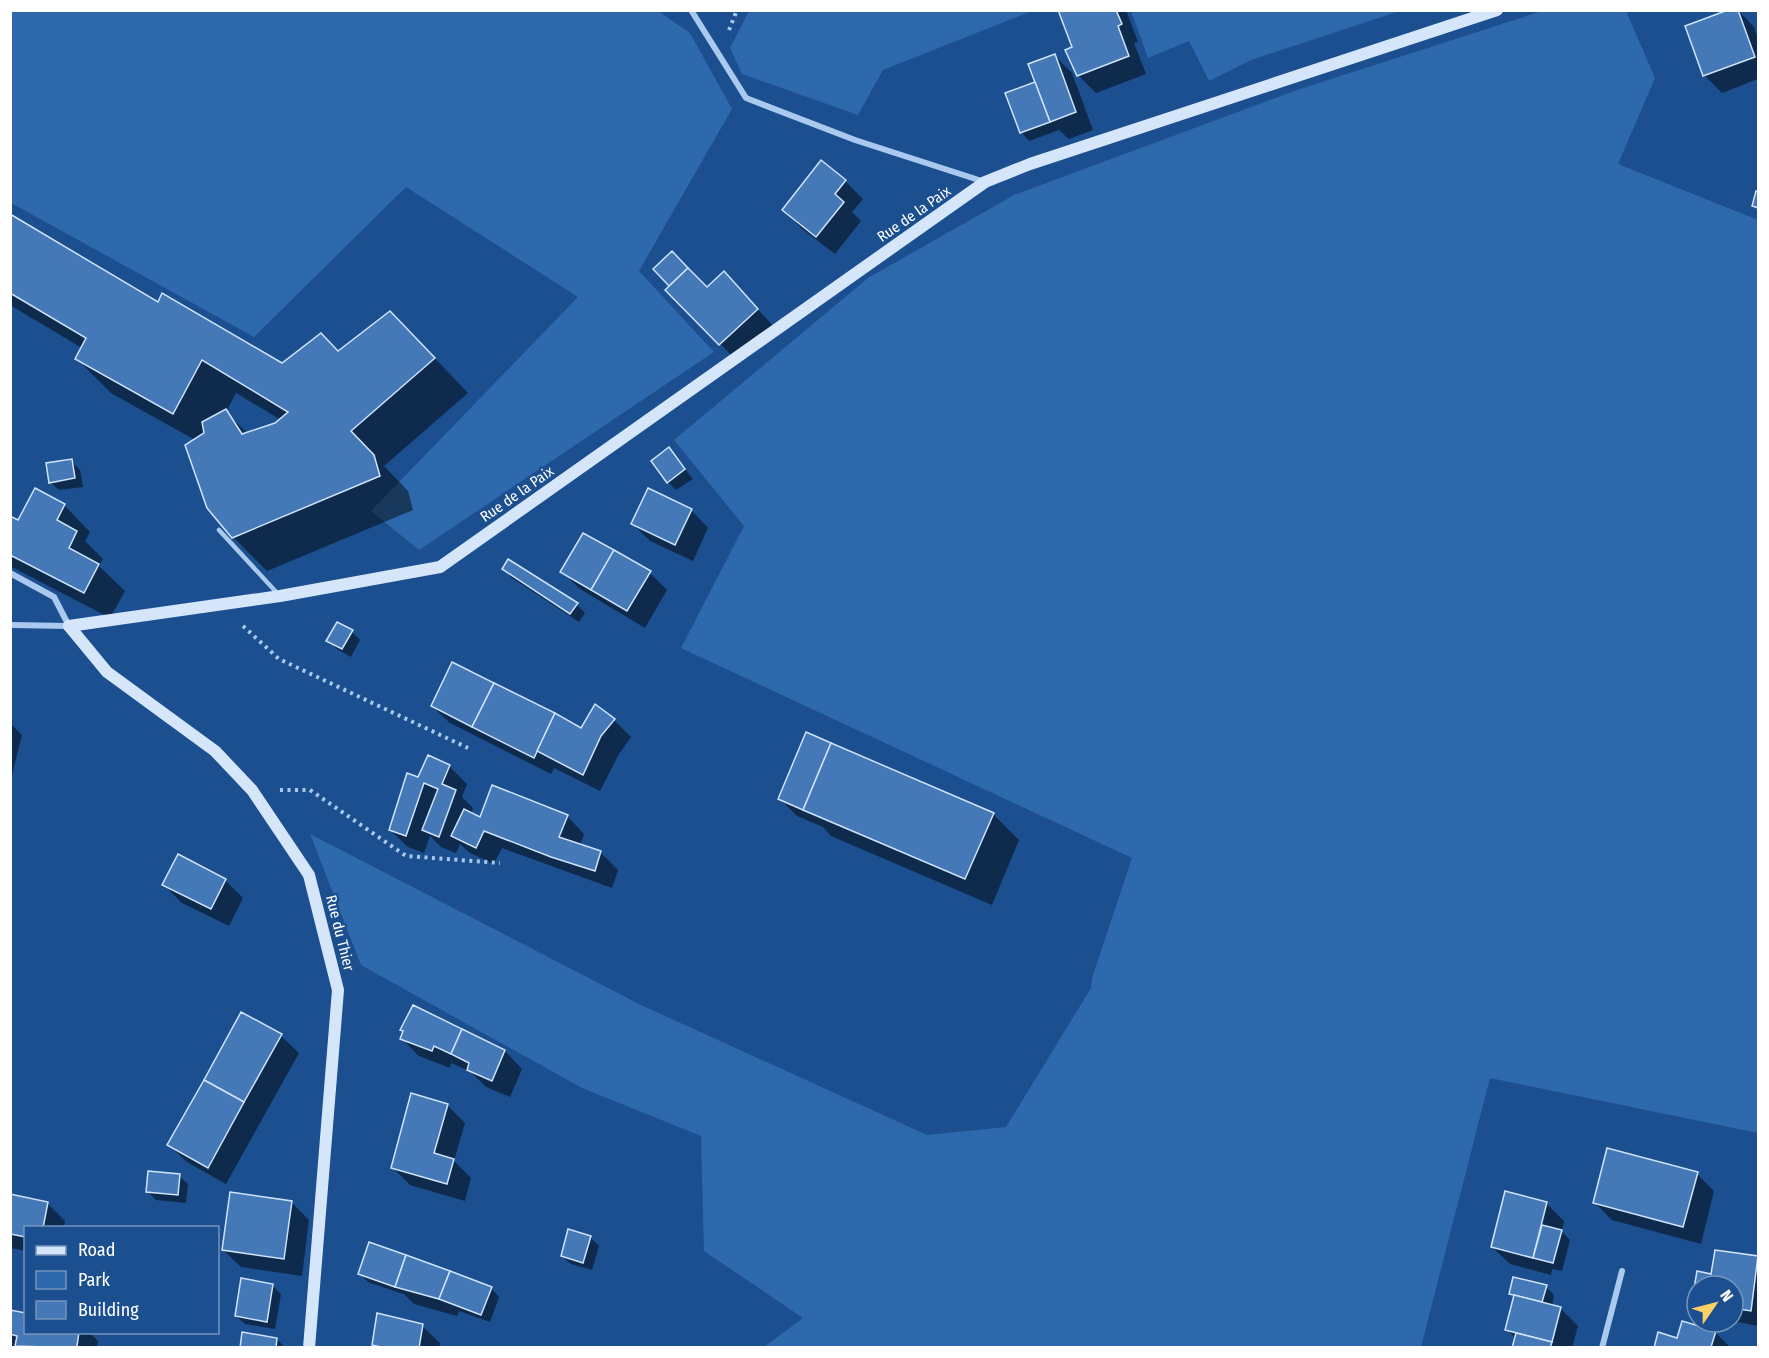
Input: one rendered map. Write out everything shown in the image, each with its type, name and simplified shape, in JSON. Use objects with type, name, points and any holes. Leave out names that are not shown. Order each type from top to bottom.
[{"type":"street","name":"Rue de la Paix","points":[[692,10],[746,98],[855,140],[985,182]]},
{"type":"street","name":"Rue de la Paix","points":[[69,626],[280,596],[440,567],[985,182],[1030,164],[1497,10]]},
{"type":"street","points":[[10,573],[54,597],[69,626],[10,625]]},
{"type":"street","name":"Rue du Thier","points":[[69,626],[107,672],[215,752],[252,790],[309,875],[338,990],[309,1347]]},
{"type":"street","points":[[1602,1347],[1622,1271]]},
{"type":"lane","points":[[219,530],[280,596]]},
{"type":"path","points":[[220,605],[279,659],[468,748]]},
{"type":"path","points":[[252,790],[310,790],[406,856],[500,862]]},
{"type":"green space","points":[[11,10],[658,11],[690,33],[732,109],[639,271],[714,352],[419,550],[371,511],[578,297],[406,187],[254,337],[11,203]]},
{"type":"green space","points":[[749,10],[1032,11],[883,70],[858,115],[742,74],[730,48]]},
{"type":"green space","points":[[1131,10],[1400,11],[1251,60],[1209,81],[1189,41],[1148,58]]},
{"type":"green space","points":[[1542,11],[1626,11],[1655,78],[1618,164],[1758,220],[1758,1133],[1490,1078],[1421,1347],[764,1347],[803,1318],[704,1251],[701,1136],[582,1088],[361,965],[310,834],[641,1005],[927,1135],[1006,1127],[1091,988],[1092,978],[1132,858],[681,648],[744,526],[674,440],[868,278],[1014,195],[1294,91]]},
{"type":"building","points":[[1058,10],[1116,10],[1122,24],[1118,26],[1129,56],[1077,76],[1065,50],[1072,47]]},
{"type":"building","points":[[1728,10],[1738,10],[1755,57],[1703,76],[1685,26]]},
{"type":"building","points":[[1055,54],[1076,112],[1050,122],[1028,64]]},
{"type":"building","points":[[1035,82],[1050,122],[1020,133],[1005,93]]},
{"type":"building","points":[[821,160],[846,180],[835,194],[844,202],[816,237],[782,210]]},
{"type":"building","points":[[1756,191],[1758,192],[1758,208],[1752,206]]},
{"type":"building","points":[[10,214],[158,302],[162,293],[282,363],[321,333],[338,351],[390,311],[435,358],[351,431],[374,455],[380,476],[232,538],[207,508],[185,445],[204,433],[202,422],[226,409],[242,434],[275,423],[288,412],[202,360],[173,414],[75,359],[86,338],[10,293]]},
{"type":"building","points":[[672,251],[688,268],[669,286],[653,269]]},
{"type":"building","points":[[688,268],[707,287],[724,271],[758,309],[719,345],[665,290]]},
{"type":"building","points":[[669,447],[685,469],[667,483],[651,461]]},
{"type":"building","points":[[72,459],[75,478],[49,483],[46,463]]},
{"type":"building","points":[[35,488],[65,504],[57,520],[77,531],[69,548],[99,564],[84,593],[10,555],[10,516],[18,520]]},
{"type":"building","points":[[648,488],[692,509],[675,545],[631,524]]},
{"type":"building","points":[[583,533],[614,550],[591,590],[560,572]]},
{"type":"building","points":[[614,550],[651,571],[627,611],[591,590]]},
{"type":"building","points":[[508,559],[578,603],[570,614],[502,569]]},
{"type":"building","points":[[337,622],[353,630],[342,649],[326,641]]},
{"type":"building","points":[[452,662],[494,683],[472,727],[431,706]]},
{"type":"building","points":[[494,683],[555,713],[534,758],[472,727]]},
{"type":"building","points":[[595,704],[615,719],[601,736],[583,775],[537,751],[555,713],[581,728]]},
{"type":"building","points":[[806,732],[831,743],[803,810],[778,799]]},
{"type":"building","points":[[831,743],[994,813],[965,879],[803,810]]},
{"type":"building","points":[[428,755],[450,765],[442,784],[456,790],[439,837],[422,830],[438,789],[424,783],[406,836],[389,830],[407,773],[418,777]]},
{"type":"building","points":[[492,785],[568,815],[559,837],[601,851],[595,871],[484,831],[476,848],[451,836],[464,809],[480,817]]},
{"type":"building","points":[[178,854],[226,879],[211,909],[162,885]]},
{"type":"building","points":[[413,1005],[462,1029],[451,1054],[434,1046],[432,1051],[400,1039],[403,1031],[400,1030]]},
{"type":"building","points":[[241,1012],[282,1034],[244,1102],[204,1080]]},
{"type":"building","points":[[462,1029],[505,1050],[492,1081],[467,1070],[469,1063],[451,1054]]},
{"type":"building","points":[[204,1080],[244,1102],[208,1168],[167,1145]]},
{"type":"building","points":[[411,1093],[448,1104],[434,1153],[454,1159],[447,1184],[391,1168]]},
{"type":"building","points":[[1607,1148],[1698,1172],[1683,1227],[1593,1203]]},
{"type":"building","points":[[148,1171],[180,1174],[178,1195],[146,1192]]},
{"type":"building","points":[[1505,1191],[1547,1202],[1533,1258],[1491,1247]]},
{"type":"building","points":[[230,1192],[292,1201],[284,1259],[222,1250]]},
{"type":"building","points":[[10,1194],[48,1202],[43,1226],[24,1226],[24,1237],[10,1234]]},
{"type":"building","points":[[1542,1225],[1562,1230],[1553,1263],[1533,1258]]},
{"type":"building","points":[[568,1229],[591,1236],[583,1263],[561,1256]]},
{"type":"building","points":[[369,1242],[406,1255],[395,1287],[358,1274]]},
{"type":"building","points":[[1715,1250],[1758,1256],[1751,1311],[1745,1310],[1745,1274],[1711,1274]]},
{"type":"building","points":[[406,1255],[450,1271],[439,1299],[395,1287]]},
{"type":"building","points":[[450,1271],[492,1287],[481,1315],[439,1299]]},
{"type":"building","points":[[1513,1277],[1547,1285],[1542,1302],[1509,1294]]},
{"type":"building","points":[[241,1278],[273,1284],[267,1322],[235,1316]]},
{"type":"building","points":[[1514,1295],[1561,1307],[1552,1342],[1505,1330]]},
{"type":"building","points":[[10,1310],[24,1313],[24,1334],[79,1334],[76,1348],[15,1346],[17,1336],[10,1334]]},
{"type":"building","points":[[377,1313],[423,1324],[419,1348],[385,1348],[372,1345]]},
{"type":"building","points":[[1682,1321],[1685,1322],[1685,1334],[1715,1334],[1711,1347],[1654,1348],[1658,1332],[1677,1338]]},
{"type":"building","points":[[242,1332],[277,1338],[276,1348],[240,1348]]},
{"type":"building","points":[[1516,1333],[1552,1342],[1550,1348],[1512,1348]]}]
